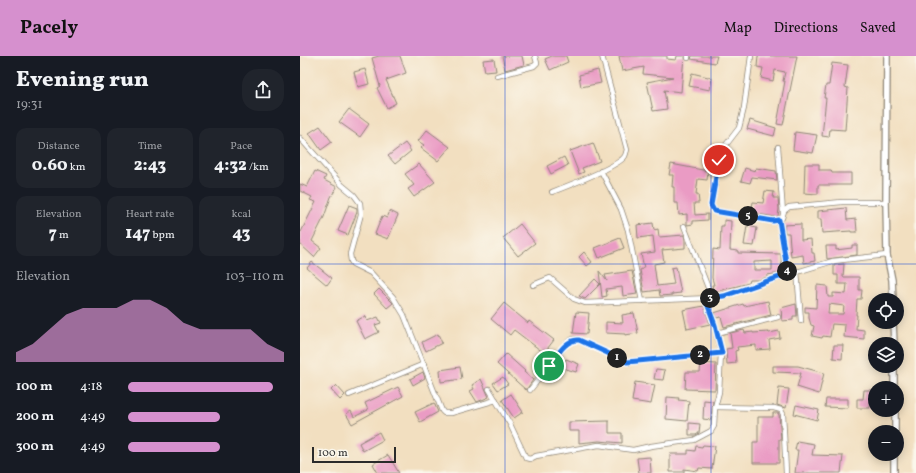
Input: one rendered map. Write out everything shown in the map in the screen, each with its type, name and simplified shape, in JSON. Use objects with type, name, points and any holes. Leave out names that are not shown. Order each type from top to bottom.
[{"type":"street","points":[[498,76],[534,66],[537,63],[535,56]]},
{"type":"street","points":[[552,192],[601,171],[625,156],[627,150],[602,56]]},
{"type":"street","points":[[751,56],[741,121],[739,128],[722,150],[711,205],[714,211],[773,221],[779,220]]},
{"type":"street","points":[[887,56],[887,255],[892,280],[893,293]]},
{"type":"street","points":[[300,138],[360,203],[360,214],[350,254],[351,261],[353,264],[371,273],[393,297],[404,315],[444,413],[496,400]]},
{"type":"street","points":[[778,147],[783,214]]},
{"type":"street","points":[[601,171],[621,209],[628,230],[642,301]]},
{"type":"street","points":[[788,274],[779,220],[786,208],[842,202],[886,202]]},
{"type":"street","points":[[684,226],[712,298]]},
{"type":"street","points":[[533,285],[550,278],[574,299],[585,303],[712,298],[724,296],[797,271],[833,261],[887,255]]},
{"type":"street","points":[[797,271],[801,321]]},
{"type":"street","points":[[489,389],[510,424],[526,458],[530,459],[536,456],[599,445],[633,450],[694,440],[711,431],[714,426],[715,407],[719,392],[722,353],[705,298]]},
{"type":"street","points":[[717,333],[778,317]]},
{"type":"street","points":[[530,390],[568,342],[573,339],[579,340],[627,362],[722,353]]},
{"type":"street","points":[[349,395],[424,364]]},
{"type":"street","points":[[715,407],[774,408],[781,410],[783,414],[786,473]]},
{"type":"street","points":[[894,461],[894,473]]},
{"type":"building","points":[[379,56],[400,56],[406,73],[386,80],[396,103],[387,108],[377,88],[380,86],[372,58]]},
{"type":"building","points":[[502,56],[522,56],[524,65],[505,70]]},
{"type":"building","points":[[552,56],[566,56],[568,62],[550,70],[545,59]]},
{"type":"building","points":[[619,56],[667,56],[667,59],[676,60],[677,56],[684,56],[681,92],[664,90],[667,109],[653,111],[647,82],[673,77],[643,74],[644,67],[622,71]]},
{"type":"building","points":[[692,56],[717,56],[715,63],[691,59]]},
{"type":"building","points":[[758,56],[797,56],[783,125],[777,124],[785,81],[783,81],[785,72],[775,70],[773,81],[761,78],[763,68],[757,67]]},
{"type":"building","points":[[494,59],[496,71],[485,72],[483,60]]},
{"type":"building","points":[[832,63],[848,65],[845,87],[848,88],[845,130],[830,129],[829,137],[822,136],[826,98],[824,98],[826,85],[829,85]]},
{"type":"building","points":[[365,69],[369,84],[358,87],[354,72]]},
{"type":"building","points":[[598,70],[601,83],[581,87],[579,75]]},
{"type":"building","points":[[692,73],[712,78],[710,90],[689,86]]},
{"type":"building","points":[[349,109],[369,124],[360,137],[339,122]]},
{"type":"building","points":[[750,120],[776,128],[774,136],[747,129]]},
{"type":"building","points":[[320,126],[332,142],[321,150],[309,133]]},
{"type":"building","points":[[427,130],[450,147],[438,161],[421,148],[424,145],[418,141]]},
{"type":"building","points":[[795,132],[817,135],[813,153],[793,150]]},
{"type":"building","points":[[405,143],[411,151],[395,164],[388,156]]},
{"type":"building","points":[[593,143],[600,161],[582,168],[584,172],[579,174],[570,151]]},
{"type":"building","points":[[564,157],[568,165],[551,174],[547,166]]},
{"type":"building","points":[[419,164],[435,182],[414,197],[408,189],[414,185],[405,174]]},
{"type":"building","points":[[671,164],[708,171],[707,180],[698,179],[696,194],[698,194],[699,203],[694,203],[695,215],[708,214],[708,220],[693,221],[693,224],[687,225],[687,214],[679,215],[678,203],[674,203],[674,187],[672,187],[673,175],[669,175]]},
{"type":"building","points":[[805,164],[819,164],[819,170],[831,170],[832,173],[851,173],[851,185],[818,185],[818,194],[804,193]]},
{"type":"building","points":[[745,168],[755,171],[756,168],[776,171],[777,180],[752,177],[750,183],[741,181]]},
{"type":"building","points":[[315,171],[326,176],[324,180],[337,187],[331,197],[324,217],[312,241],[321,248],[314,257],[300,244],[300,231],[301,232],[316,202],[310,200],[312,197],[300,191],[300,184],[307,187]]},
{"type":"building","points":[[765,191],[774,192],[773,198],[778,198],[779,209],[778,216],[776,217],[751,213],[753,202],[763,203]]},
{"type":"building","points":[[349,205],[357,208],[357,212],[348,235],[338,231]]},
{"type":"building","points":[[846,208],[847,220],[856,219],[857,232],[822,233],[821,219],[818,219],[818,211]]},
{"type":"building","points":[[390,211],[398,215],[388,239],[375,234],[382,216],[387,218]]},
{"type":"building","points":[[724,220],[731,221],[730,250],[738,251],[738,253],[781,254],[782,273],[767,275],[767,277],[759,280],[750,280],[749,283],[714,292],[712,285],[714,285],[712,278],[713,249],[720,250],[721,226],[724,226]],"holes":[[[772,261],[772,270],[754,270],[754,262]]]},
{"type":"building","points":[[653,223],[654,230],[658,229],[659,237],[684,235],[685,248],[662,250],[664,262],[654,264],[657,286],[674,284],[671,268],[676,267],[681,293],[660,296],[659,290],[644,292],[640,270],[644,268],[641,254],[655,252],[653,236],[638,238],[637,225]]},
{"type":"building","points":[[520,224],[535,243],[518,256],[503,238]]},
{"type":"building","points":[[801,224],[801,240],[811,239],[812,253],[814,253],[815,261],[804,263],[803,255],[791,257],[789,233],[785,233],[784,225]]},
{"type":"building","points":[[747,226],[757,228],[754,246],[744,245]]},
{"type":"building","points":[[620,238],[624,248],[599,258],[595,248]]},
{"type":"building","points":[[852,245],[857,245],[857,255],[827,259],[826,246],[836,246],[836,250],[852,248]]},
{"type":"building","points":[[584,252],[592,262],[587,266],[579,257]]},
{"type":"building","points":[[312,262],[332,278],[327,285],[307,268]]},
{"type":"building","points":[[844,264],[843,277],[859,277],[859,290],[862,290],[861,299],[857,299],[856,329],[864,330],[864,339],[844,337],[845,325],[832,324],[830,337],[823,336],[822,338],[812,336],[814,326],[811,325],[809,312],[805,312],[805,307],[816,308],[817,285],[827,286],[828,297],[833,297],[833,293],[846,294],[847,284],[838,284],[838,275],[834,275],[834,265]],"holes":[[[829,304],[844,306],[843,314],[828,314]]]},
{"type":"building","points":[[599,271],[607,281],[605,275],[632,271],[637,294],[623,296],[622,287],[606,289],[607,296],[602,297]]},
{"type":"building","points":[[595,279],[600,284],[585,299],[579,296]]},
{"type":"building","points":[[379,289],[393,303],[387,308],[374,294]]},
{"type":"building","points":[[768,301],[771,315],[724,327],[721,317],[716,318],[714,313],[743,304],[744,306]]},
{"type":"building","points":[[504,303],[528,323],[529,321],[554,340],[544,353],[514,330],[510,335],[491,319]]},
{"type":"building","points":[[796,304],[797,316],[793,316],[793,320],[782,321],[781,308]]},
{"type":"building","points":[[704,306],[710,324],[687,329],[683,310]]},
{"type":"building","points":[[576,312],[589,313],[587,334],[573,333]]},
{"type":"building","points":[[634,313],[638,333],[625,335],[606,333],[606,322],[623,323],[622,315]]},
{"type":"building","points":[[365,316],[367,321],[378,317],[381,323],[375,325],[379,332],[365,339],[356,321]]},
{"type":"building","points":[[744,330],[745,333],[769,333],[779,331],[780,338],[769,340],[770,349],[756,350],[756,345],[737,347],[738,350],[735,351],[736,363],[727,364],[726,349],[732,348],[730,333]]},
{"type":"building","points":[[438,334],[442,343],[426,351],[422,342]]},
{"type":"building","points":[[834,345],[843,345],[842,359],[833,358]]},
{"type":"building","points":[[506,354],[533,380],[526,390],[497,364]]},
{"type":"building","points":[[566,359],[579,364],[576,372],[563,368]]},
{"type":"building","points":[[701,363],[716,364],[715,390],[685,389],[686,372],[700,372]]},
{"type":"building","points":[[773,366],[798,366],[824,373],[819,394],[797,387],[801,373],[773,372]]},
{"type":"building","points":[[460,367],[462,379],[441,382],[440,370]]},
{"type":"building","points":[[656,369],[665,370],[663,380],[654,379]]},
{"type":"building","points":[[423,372],[425,378],[413,385],[410,379]]},
{"type":"building","points":[[503,377],[508,384],[498,390],[493,383]]},
{"type":"building","points":[[481,379],[489,397],[477,402],[470,391],[474,389],[472,385]]},
{"type":"building","points":[[635,382],[655,385],[651,404],[632,401]]},
{"type":"building","points":[[336,385],[345,395],[340,400],[331,390]]},
{"type":"building","points":[[398,387],[403,396],[352,424],[346,414],[351,411],[354,417],[368,410],[365,403]]},
{"type":"building","points":[[779,388],[789,389],[786,408],[777,405]]},
{"type":"building","points":[[864,390],[868,390],[868,408],[857,408],[857,399],[863,399]]},
{"type":"building","points":[[511,394],[523,412],[514,418],[502,400]]},
{"type":"building","points":[[667,397],[689,401],[687,421],[666,419]]},
{"type":"building","points":[[826,399],[848,399],[848,408],[825,407]]},
{"type":"building","points":[[704,400],[713,401],[711,420],[703,419]]},
{"type":"building","points":[[434,403],[438,412],[420,422],[415,412]]},
{"type":"building","points":[[796,405],[819,410],[817,420],[794,414]]},
{"type":"building","points":[[773,413],[778,413],[779,415],[781,439],[779,439],[779,463],[753,463],[753,442],[758,442],[758,417],[773,417]]},
{"type":"building","points":[[609,421],[609,433],[622,433],[622,443],[599,441],[579,443],[579,431],[569,431],[569,422]]},
{"type":"building","points":[[689,423],[700,424],[699,433],[696,435],[689,435]]},
{"type":"building","points":[[379,432],[383,440],[363,451],[359,443]]},
{"type":"building","points":[[797,441],[814,444],[812,455],[843,456],[841,473],[795,473],[798,450],[795,450]]},
{"type":"building","points":[[703,445],[715,446],[712,469],[699,468],[698,471],[684,469],[684,472],[670,472],[670,454],[688,454],[688,450],[695,451],[696,446],[702,447]]},
{"type":"building","points":[[388,455],[399,473],[378,473],[373,464]]},
{"type":"building","points":[[650,457],[651,473],[639,473],[637,458]]},
{"type":"route","points":[[549,366],[568,342],[573,339],[579,340],[627,362],[722,353],[715,325],[705,298],[724,296],[788,274],[779,220],[773,221],[714,211],[712,209],[711,205],[719,160]]}]
